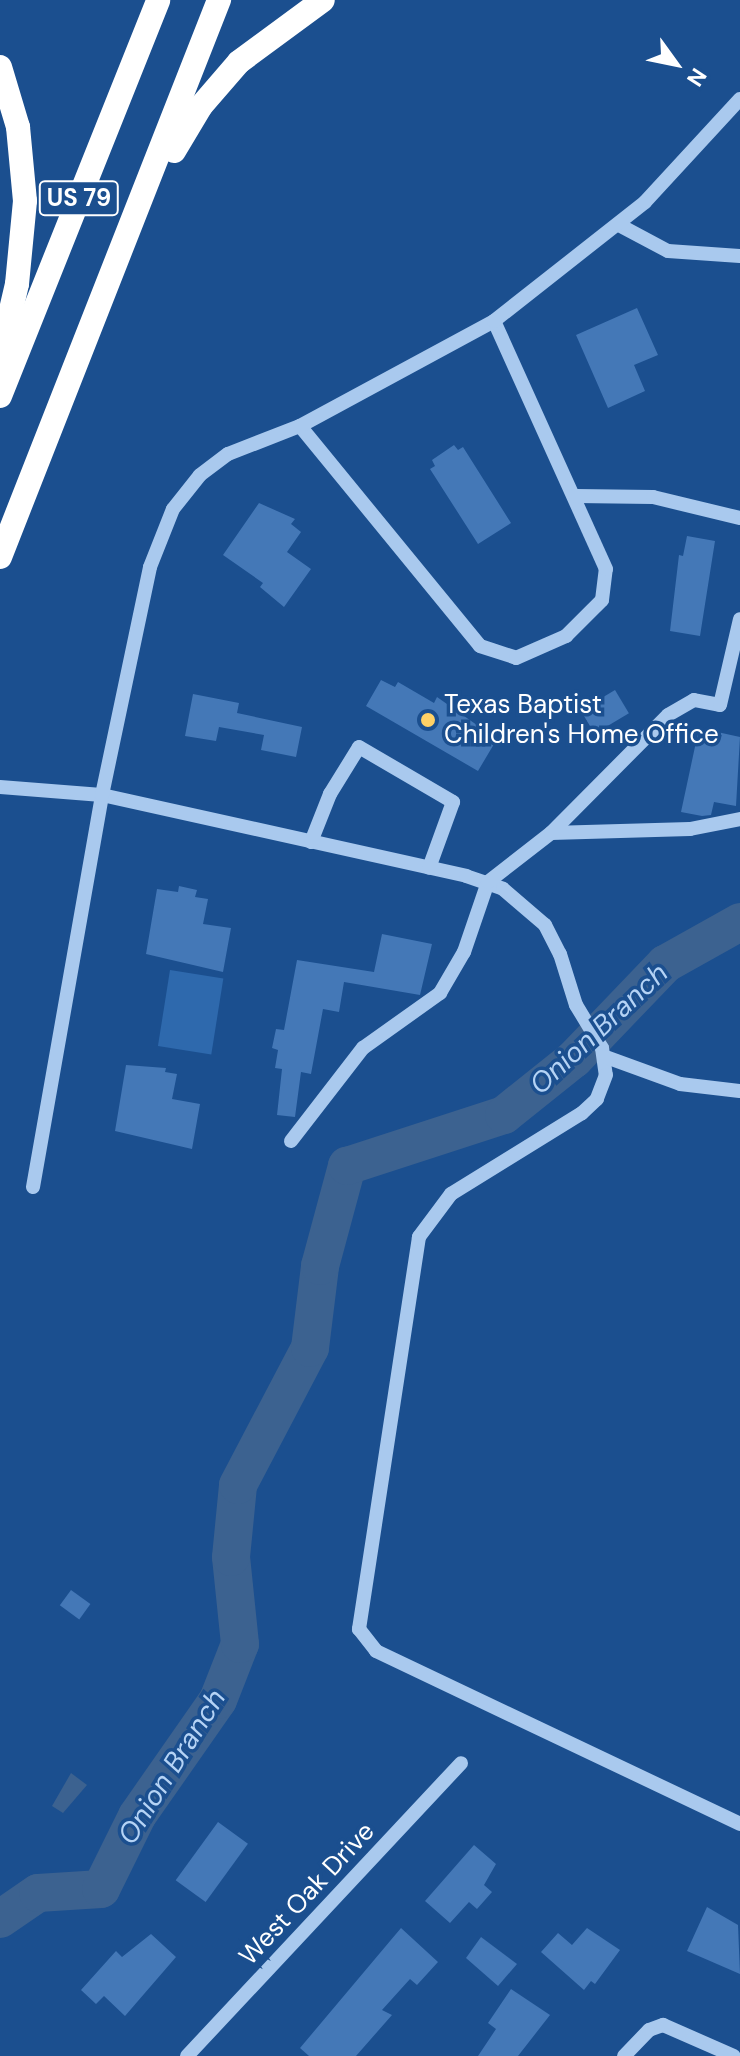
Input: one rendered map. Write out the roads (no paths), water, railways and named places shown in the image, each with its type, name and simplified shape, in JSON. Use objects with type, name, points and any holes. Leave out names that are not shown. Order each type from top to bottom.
[{"type":"highway","name":"US 79","points":[[0,396],[158,0]]},
{"type":"highway","name":"US 79","points":[[0,557],[219,0]]},
{"type":"highway","points":[[119,260],[201,106],[257,45],[323,0]]},
{"type":"highway","points":[[0,67],[18,127],[25,201],[17,284],[0,357]]},
{"type":"street","points":[[33,1187],[102,795],[150,567],[164,525],[187,491],[215,462],[300,426],[494,321],[619,225],[740,99]]},
{"type":"street","points":[[619,225],[668,251],[740,256]]},
{"type":"street","points":[[300,426],[467,633],[502,657],[530,654],[566,636],[602,600],[606,586],[602,556],[494,321]]},
{"type":"street","points":[[576,496],[653,497],[740,518]]},
{"type":"street","points":[[291,1141],[363,1048],[440,993],[464,952],[488,882],[551,833],[668,715],[694,700],[720,705],[740,619]]},
{"type":"street","points":[[311,842],[330,794],[359,747],[453,802],[429,868]]},
{"type":"street","points":[[0,787],[102,795],[488,882],[514,897],[545,925],[560,954],[576,1005],[606,1057],[606,1075],[597,1099],[582,1113],[451,1194],[431,1215],[419,1237],[359,1629],[376,1651],[740,1824]]},
{"type":"street","points":[[551,833],[690,829],[740,819]]},
{"type":"street","points":[[606,1057],[666,1081],[740,1091]]},
{"type":"street","name":"West Oak Drive","points":[[187,2056],[461,1763]]},
{"type":"street","points":[[624,2056],[649,2030],[663,2025],[734,2056]]},
{"type":"waterway","name":"Onion Branch","points":[[0,1919],[38,1893],[101,1889],[137,1816],[218,1700],[240,1644],[231,1557],[238,1485],[310,1348],[320,1266],[347,1166],[504,1115],[574,1059],[665,964],[740,922]]},
{"type":"place","name":"Texas Baptist Children's Home Office","points":[[428,720]]}]
